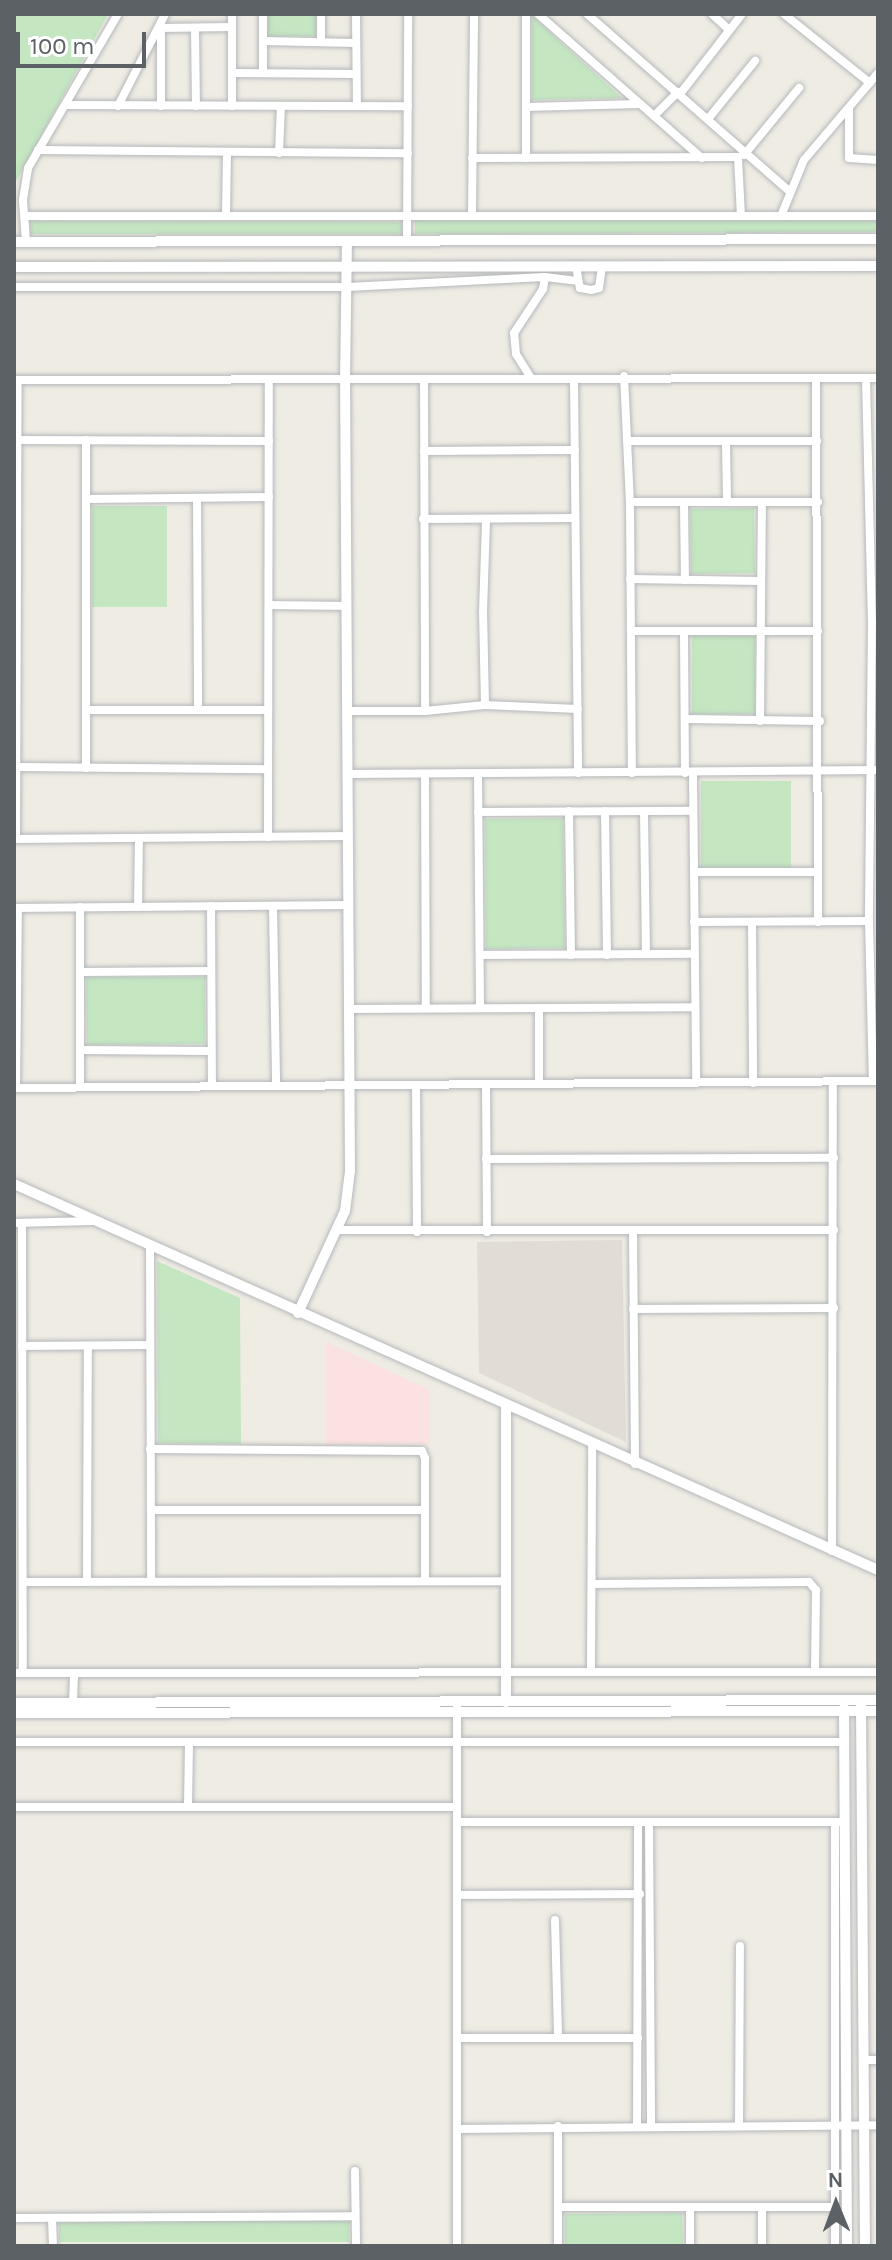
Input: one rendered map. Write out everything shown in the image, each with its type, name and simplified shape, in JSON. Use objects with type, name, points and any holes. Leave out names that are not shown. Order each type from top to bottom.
[{"type":"street","points":[[118,14],[38,150],[24,184],[25,216],[20,242],[878,239]]},
{"type":"street","points":[[118,106],[165,14]]},
{"type":"street","points":[[232,14],[232,106]]},
{"type":"street","points":[[263,14],[263,73]]},
{"type":"street","points":[[321,14],[321,42]]},
{"type":"street","points":[[356,14],[357,106]]},
{"type":"street","points":[[407,241],[408,14]]},
{"type":"street","points":[[472,214],[474,14]]},
{"type":"street","points":[[526,14],[526,158]]},
{"type":"street","points":[[538,14],[702,158]]},
{"type":"street","points":[[587,14],[789,191]]},
{"type":"street","points":[[712,14],[729,30]]},
{"type":"street","points":[[654,116],[679,93],[742,14]]},
{"type":"street","points":[[784,14],[870,83]]},
{"type":"street","points":[[160,28],[232,27]]},
{"type":"street","points":[[160,28],[161,106]]},
{"type":"street","points":[[195,28],[196,106]]},
{"type":"street","points":[[263,41],[356,43]]},
{"type":"street","points":[[708,119],[755,61]]},
{"type":"street","points":[[232,73],[356,74]]},
{"type":"street","points":[[781,216],[804,160],[878,73]]},
{"type":"street","points":[[472,158],[738,157],[748,154],[799,88]]},
{"type":"street","points":[[526,107],[640,104]]},
{"type":"street","points":[[66,105],[408,106]]},
{"type":"street","points":[[279,153],[281,106]]},
{"type":"street","points":[[849,109],[849,158],[878,160]]},
{"type":"street","points":[[38,150],[408,153]]},
{"type":"street","points":[[226,215],[227,153]]},
{"type":"street","points":[[738,157],[741,216]]},
{"type":"street","points":[[25,216],[878,216]]},
{"type":"street","points":[[298,1313],[337,1230],[349,1193],[347,241]]},
{"type":"street","points":[[576,266],[580,288],[599,288],[602,266]]},
{"type":"street","points":[[14,267],[878,266]]},
{"type":"street","points":[[14,287],[347,287],[545,277],[577,281]]},
{"type":"street","points":[[531,378],[516,354],[514,333],[543,289],[545,277]]},
{"type":"street","points":[[624,376],[630,502],[632,773]]},
{"type":"street","points":[[348,836],[15,839],[19,767],[15,600],[16,380],[424,381],[624,376],[878,378]]},
{"type":"street","points":[[816,378],[820,721],[816,772],[818,922]]},
{"type":"street","points":[[574,379],[578,773]]},
{"type":"street","points":[[349,905],[16,908],[15,1088],[875,1081],[869,921],[874,770],[866,379]]},
{"type":"street","points":[[268,837],[269,380]]},
{"type":"street","points":[[424,381],[425,711]]},
{"type":"street","points":[[16,440],[269,441]]},
{"type":"street","points":[[86,440],[86,768]]},
{"type":"street","points":[[627,441],[817,441]]},
{"type":"street","points":[[726,443],[727,502]]},
{"type":"street","points":[[424,451],[575,450]]},
{"type":"street","points":[[86,499],[269,497]]},
{"type":"street","points":[[197,498],[198,709]]},
{"type":"street","points":[[630,502],[818,502]]},
{"type":"street","points":[[684,502],[685,580]]},
{"type":"street","points":[[760,721],[762,502]]},
{"type":"street","points":[[423,519],[575,518]]},
{"type":"street","points":[[485,705],[486,520]]},
{"type":"street","points":[[630,579],[761,581]]},
{"type":"street","points":[[269,605],[347,606]]},
{"type":"street","points":[[631,631],[818,631]]},
{"type":"street","points":[[684,632],[693,811],[696,1083]]},
{"type":"street","points":[[348,711],[425,711],[485,705],[578,709]]},
{"type":"street","points":[[86,710],[268,710]]},
{"type":"street","points":[[686,719],[820,721]]},
{"type":"street","points":[[19,767],[268,769]]},
{"type":"street","points":[[348,774],[874,770]]},
{"type":"street","points":[[425,774],[426,1008]]},
{"type":"street","points":[[478,774],[480,1008]]},
{"type":"street","points":[[569,811],[571,955]]},
{"type":"street","points":[[605,811],[607,955]]},
{"type":"street","points":[[644,811],[646,954]]},
{"type":"street","points":[[478,812],[693,811]]},
{"type":"street","points":[[138,907],[139,838]]},
{"type":"street","points":[[694,872],[817,872]]},
{"type":"street","points":[[211,906],[212,1086]]},
{"type":"street","points":[[273,906],[276,1086]]},
{"type":"street","points":[[80,907],[80,1087]]},
{"type":"street","points":[[694,922],[869,921]]},
{"type":"street","points":[[752,923],[753,1083]]},
{"type":"street","points":[[480,955],[695,954]]},
{"type":"street","points":[[80,972],[211,971]]},
{"type":"street","points":[[349,1009],[695,1007]]},
{"type":"street","points":[[539,1008],[539,1084]]},
{"type":"street","points":[[80,1050],[211,1051]]},
{"type":"street","points":[[832,1551],[833,1082]]},
{"type":"street","points":[[416,1085],[417,1232]]},
{"type":"street","points":[[486,1085],[487,1232]]},
{"type":"street","points":[[486,1159],[834,1158]]},
{"type":"street","points":[[14,1184],[592,1445],[878,1570]]},
{"type":"street","points":[[95,1221],[18,1223],[22,1346],[18,1426],[23,1582],[18,1673],[506,1670],[878,1672]]},
{"type":"street","points":[[337,1230],[834,1230]]},
{"type":"street","points":[[633,1231],[635,1464]]},
{"type":"street","points":[[150,1245],[151,1580]]},
{"type":"street","points":[[633,1309],[834,1308]]},
{"type":"street","points":[[22,1346],[150,1345]]},
{"type":"street","points":[[87,1581],[88,1346]]},
{"type":"street","points":[[506,1406],[506,1702]]},
{"type":"street","points":[[591,1671],[592,1445]]},
{"type":"street","points":[[150,1449],[415,1448],[422,1451],[425,1458],[425,1581]]},
{"type":"street","points":[[151,1510],[425,1510]]},
{"type":"street","points":[[23,1582],[506,1581]]},
{"type":"street","points":[[592,1584],[809,1582],[816,1590],[815,1672]]},
{"type":"street","points":[[73,1703],[74,1673]]},
{"type":"street","points":[[861,1706],[878,1700]]},
{"type":"street","points":[[14,1703],[457,1707],[506,1702],[844,1706]]},
{"type":"street","points":[[844,1706],[840,1822],[841,2125],[847,2246]]},
{"type":"street","points":[[14,1713],[844,1706],[861,1706],[878,1711]]},
{"type":"street","points":[[861,1706],[865,2246]]},
{"type":"street","points":[[457,1707],[457,2246]]},
{"type":"street","points":[[14,1742],[844,1742]]},
{"type":"street","points":[[188,1807],[189,1742]]},
{"type":"street","points":[[14,1807],[457,1807]]},
{"type":"street","points":[[457,1822],[840,1822]]},
{"type":"street","points":[[637,2126],[638,1823]]},
{"type":"street","points":[[649,1823],[651,2125]]},
{"type":"street","points":[[457,1895],[649,1894]]},
{"type":"street","points":[[555,1920],[558,2037]]},
{"type":"street","points":[[841,1935],[862,1934]]},
{"type":"street","points":[[739,2125],[740,1946]]},
{"type":"street","points":[[458,2038],[638,2038]]},
{"type":"street","points":[[863,2060],[878,2060]]},
{"type":"street","points":[[835,2246],[841,2125]]},
{"type":"street","points":[[458,2129],[878,2125]]},
{"type":"street","points":[[558,2126],[558,2246]]},
{"type":"street","points":[[355,2171],[356,2246]]},
{"type":"street","points":[[558,2207],[835,2207]]},
{"type":"street","points":[[690,2207],[690,2246]]},
{"type":"street","points":[[762,2207],[762,2246]]},
{"type":"street","points":[[14,2218],[355,2216]]},
{"type":"street","points":[[52,2218],[53,2246]]},
{"type":"shaded area","points":[[622,1240],[626,1442],[479,1373],[477,1242]]},
{"type":"shaded area","points":[[326,1342],[430,1390],[430,1444],[326,1445]]},
{"type":"green space","points":[[14,14],[108,14],[14,185]]},
{"type":"green space","points":[[267,14],[317,14],[317,36],[267,37]]},
{"type":"green space","points":[[532,16],[622,98],[532,100]]},
{"type":"green space","points":[[415,220],[878,220],[878,232],[415,234]]},
{"type":"green space","points":[[30,221],[402,222],[402,234],[31,234]]},
{"type":"green space","points":[[92,506],[167,506],[167,607],[92,607]]},
{"type":"green space","points":[[754,508],[755,573],[691,574],[690,509]]},
{"type":"green space","points":[[692,635],[755,636],[755,714],[692,714]]},
{"type":"green space","points":[[701,781],[791,781],[791,868],[701,868]]},
{"type":"green space","points":[[563,818],[565,948],[486,949],[485,819]]},
{"type":"green space","points":[[86,977],[205,977],[205,1044],[87,1045]]},
{"type":"green space","points":[[157,1261],[240,1298],[241,1444],[158,1443]]},
{"type":"green space","points":[[682,2213],[683,2246],[565,2246],[565,2214]]},
{"type":"green space","points":[[59,2221],[349,2221],[349,2242],[59,2242]]}]
